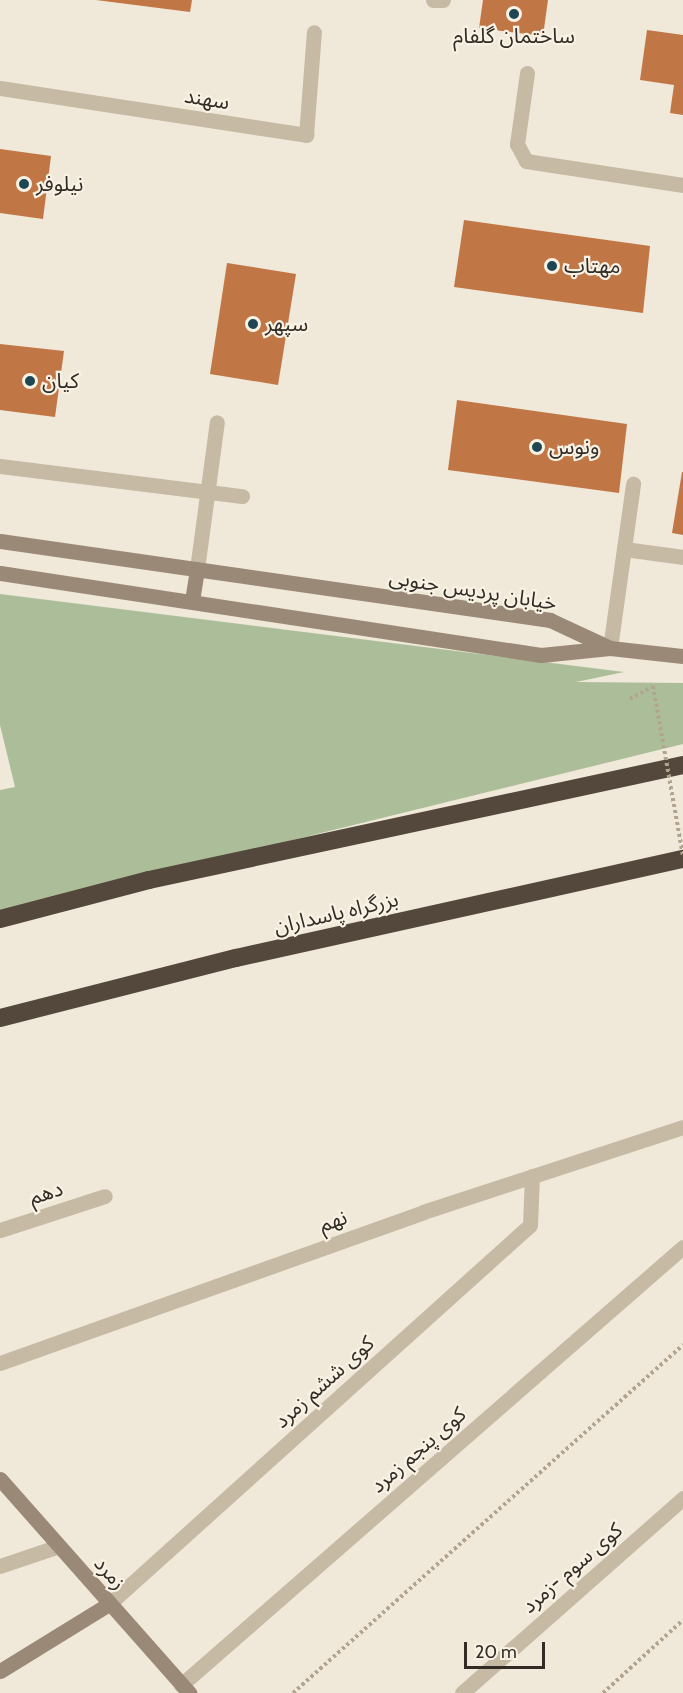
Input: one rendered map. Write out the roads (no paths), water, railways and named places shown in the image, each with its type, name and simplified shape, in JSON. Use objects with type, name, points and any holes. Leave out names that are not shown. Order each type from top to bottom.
[{"type":"highway","points":[[0,919],[149,880],[683,765]]},
{"type":"highway","name":"بزرگراه پاسداران","points":[[0,1018],[236,958],[683,857]]},
{"type":"street","points":[[433,0],[443,0]]},
{"type":"street","name":"سهند","points":[[0,88],[306,135],[314,32]]},
{"type":"street","points":[[527,74],[517,144],[526,161],[683,185]]},
{"type":"street","points":[[192,601],[217,422]]},
{"type":"street","points":[[0,466],[242,496]]},
{"type":"street","points":[[610,648],[633,484]]},
{"type":"street","name":"خیابان پردیس جنوبی","points":[[0,541],[550,620],[610,648]]},
{"type":"street","points":[[624,549],[683,558]]},
{"type":"street","points":[[0,573],[541,655],[610,648],[683,656]]},
{"type":"street","name":"نهم","points":[[0,1363],[532,1176],[683,1127]]},
{"type":"street","name":"کوی ششم زمرد","points":[[109,1604],[530,1225],[532,1176]]},
{"type":"street","name":"دهم","points":[[0,1230],[105,1196]]},
{"type":"street","name":"کوی پنجم زمرد","points":[[185,1689],[683,1247]]},
{"type":"street","name":"زمرد","points":[[0,1479],[185,1689]]},
{"type":"street","name":"کوی سوم -زمرد","points":[[462,1693],[683,1498]]},
{"type":"street","points":[[0,1566],[59,1546]]},
{"type":"street","points":[[0,1671],[109,1604]]},
{"type":"place","name":"ساختمان گلفام","points":[[514,14]]},
{"type":"place","name":"نیلوفر","points":[[24,184]]},
{"type":"place","name":"مهتاب","points":[[552,266]]},
{"type":"place","name":"سپهر","points":[[253,324]]},
{"type":"place","name":"کیان","points":[[30,381]]},
{"type":"place","name":"ونوس","points":[[537,447]]}]
